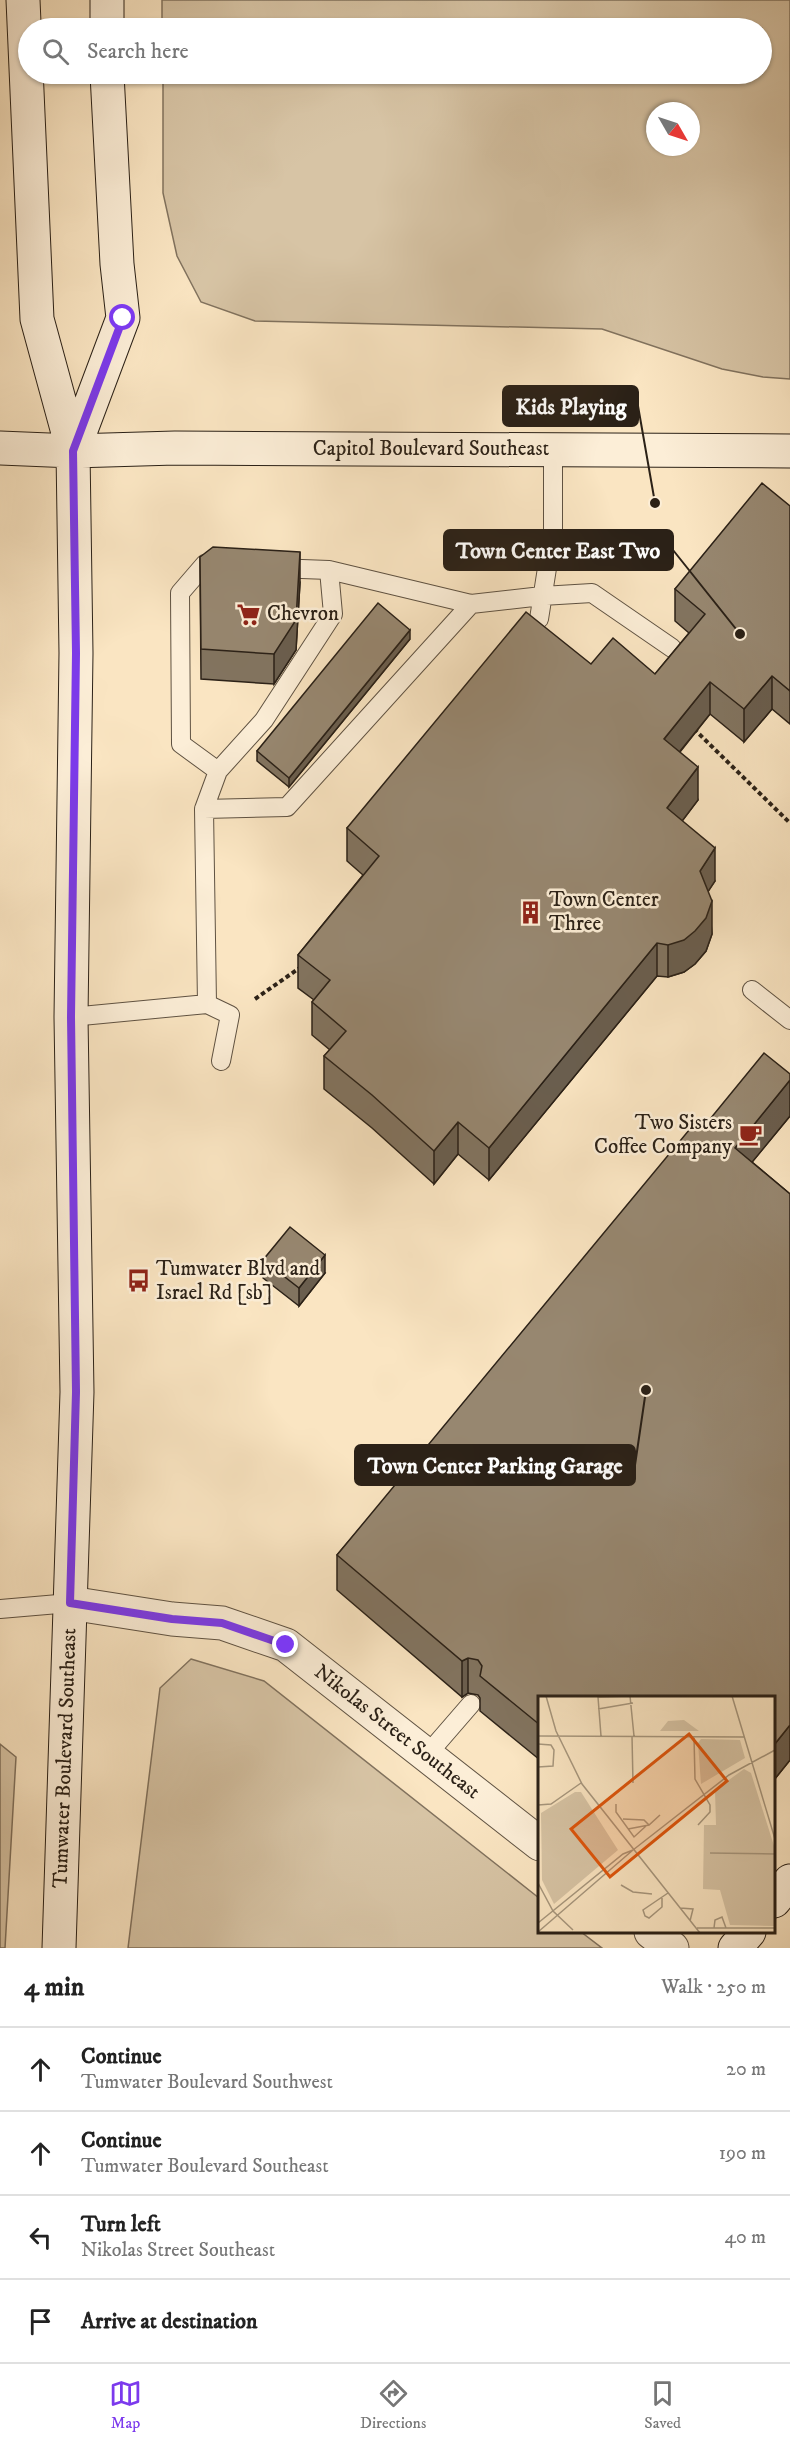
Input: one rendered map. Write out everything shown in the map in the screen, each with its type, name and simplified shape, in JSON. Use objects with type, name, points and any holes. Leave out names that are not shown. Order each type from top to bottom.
[{"type":"street","points":[[23,0],[24,18]]},
{"type":"street","points":[[107,0],[107,18]]},
{"type":"street","points":[[27,84],[37,319],[73,451]]},
{"type":"street","points":[[73,451],[123,318],[117,264],[108,84]]},
{"type":"street","name":"Capitol Boulevard Southeast","points":[[0,448],[73,451],[175,448],[790,451]]},
{"type":"street","name":"Tumwater Boulevard Southeast","points":[[59,1948],[76,1392],[71,1017],[76,653],[73,451]]},
{"type":"street","name":"Nikolas Street Southeast","points":[[70,1603],[172,1619],[222,1623],[286,1645],[538,1842]]},
{"type":"street","points":[[775,1900],[790,1881]]},
{"type":"street","points":[[652,1933],[672,1948]]},
{"type":"street","points":[[735,1948],[747,1933]]},
{"type":"lane","points":[[539,620],[554,530],[553,450]]},
{"type":"lane","points":[[218,771],[181,744],[180,593],[205,564],[239,566]]},
{"type":"lane","points":[[262,567],[329,570],[471,604],[592,593],[672,648]]},
{"type":"lane","points":[[207,1004],[204,809],[218,771],[264,720],[333,614],[329,570]]},
{"type":"lane","points":[[204,809],[287,807],[471,604]]},
{"type":"lane","points":[[752,990],[790,1020]]},
{"type":"lane","points":[[71,1017],[207,1004],[230,1015],[221,1061]]},
{"type":"lane","points":[[0,1609],[70,1603]]},
{"type":"lane","points":[[426,1756],[471,1704]]},
{"type":"path","points":[[690,725],[790,823]]},
{"type":"path","points":[[230,1015],[299,969],[306,960]]},
{"type":"shaded area","points":[[162,0],[790,0],[790,379],[763,377],[722,369],[602,329],[255,321],[201,302],[177,256],[163,193],[163,84],[772,84],[772,18],[162,18]]},
{"type":"shaded area","points":[[191,1659],[264,1681],[538,1897],[538,1933],[582,1933],[602,1948],[128,1948],[160,1688]]},
{"type":"shaded area","points":[[0,1744],[16,1757],[5,1948],[0,1948]]},
{"type":"building","name":"Town Center Three","points":[[762,483],[790,506],[790,691],[772,676],[744,709],[710,682],[664,739],[698,767],[667,808],[715,848],[700,871],[712,901],[706,918],[684,940],[668,945],[657,943],[489,1148],[458,1122],[434,1151],[372,1095],[324,1056],[346,1031],[312,1002],[330,980],[298,955],[379,856],[347,828],[526,612],[591,664],[613,638],[655,674],[705,614],[675,589]]},
{"type":"building","name":"Chevron","points":[[213,547],[300,552],[296,620],[274,654],[201,649],[200,557]]},
{"type":"building","name":"Chevron","points":[[378,603],[410,630],[289,778],[257,751]]},
{"type":"building","points":[[764,1053],[790,1074],[790,1080],[735,1148],[790,1194],[790,1725],[775,1744],[775,1696],[538,1696],[538,1723],[480,1676],[482,1666],[478,1660],[468,1658],[462,1661],[337,1555],[699,1118],[706,1124]]},
{"type":"building","points":[[290,1227],[325,1255],[299,1288],[263,1260]]},
{"type":"place","name":"Kids Playing","points":[[655,503]]},
{"type":"place","name":"Chevron","points":[[249,614]]},
{"type":"place","name":"Town Center East Two","points":[[740,634]]},
{"type":"place","name":"Town Center Three","points":[[531,912]]},
{"type":"place","name":"Two Sisters Coffee Company","points":[[750,1135]]},
{"type":"place","name":"Tumwater Blvd and Israel Rd [sb]","points":[[138,1281]]},
{"type":"place","name":"Town Center Parking Garage","points":[[646,1390]]},
{"type":"route","points":[[123,318],[73,451],[76,653],[71,1017],[76,1392],[70,1603],[172,1619],[222,1623],[286,1645]]}]
